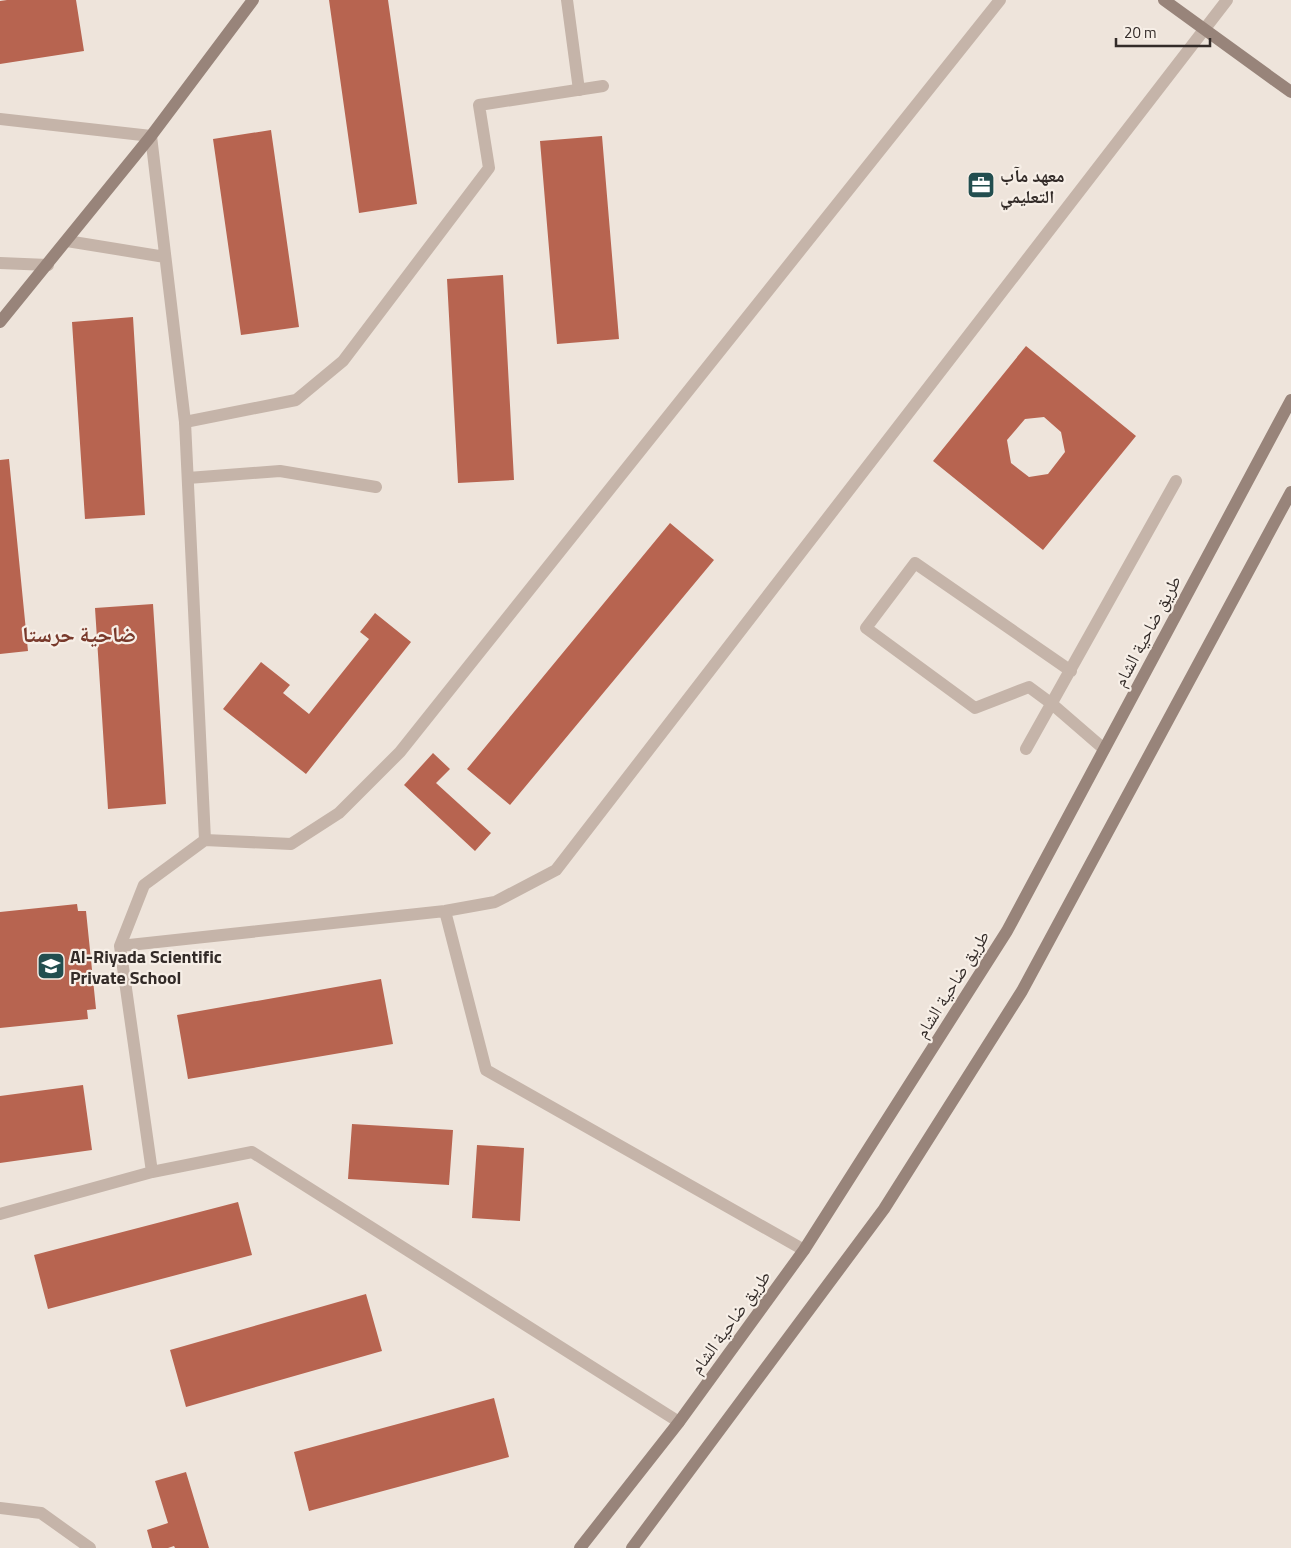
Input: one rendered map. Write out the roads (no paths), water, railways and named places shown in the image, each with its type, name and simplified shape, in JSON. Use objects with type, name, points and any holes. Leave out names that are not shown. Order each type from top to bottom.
[{"type":"main road","points":[[0,322],[151,136],[252,0]]},
{"type":"main road","points":[[1164,0],[1291,92]]},
{"type":"main road","name":"طريق ضاحية الشام","points":[[580,1548],[679,1422],[804,1250],[1006,931],[1291,400]]},
{"type":"main road","points":[[632,1548],[884,1209],[1016,999],[1291,492]]},
{"type":"street","points":[[567,0],[579,90]]},
{"type":"street","points":[[152,1172],[120,946],[144,885],[205,840],[291,844],[339,813],[400,752],[1000,0]]},
{"type":"street","points":[[120,946],[445,910],[495,902],[556,870],[1227,0]]},
{"type":"street","points":[[185,422],[296,400],[349,353],[489,168],[479,104],[603,86]]},
{"type":"street","points":[[0,119],[151,136],[185,422],[205,840]]},
{"type":"street","points":[[67,241],[165,257]]},
{"type":"street","points":[[0,263],[48,265]]},
{"type":"street","points":[[188,478],[280,472],[376,487]]},
{"type":"street","points":[[1026,749],[1176,481]]},
{"type":"street","points":[[1070,671],[915,563],[866,628],[975,708],[1029,687],[1052,704],[1104,749]]},
{"type":"street","points":[[445,910],[486,1070],[804,1250]]},
{"type":"street","points":[[0,1214],[152,1172],[252,1152],[679,1422]]},
{"type":"street","points":[[0,1508],[41,1513],[90,1548]]},
{"type":"place","name":"معهد مآب التعليمي","points":[[981,185]]},
{"type":"place","name":"Al-Riyada Scientific Private School","points":[[51,966]]},
{"type":"district","name":"ضاحية حرستا","points":[[79,634]]}]
